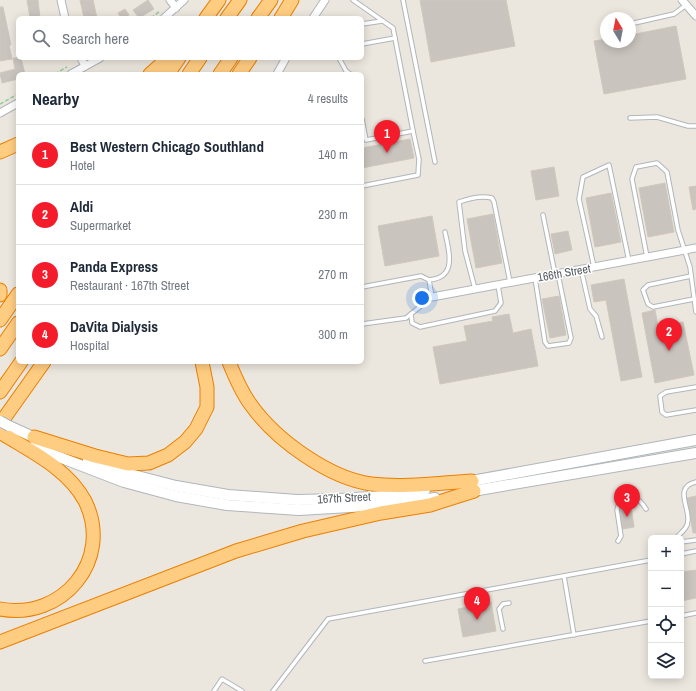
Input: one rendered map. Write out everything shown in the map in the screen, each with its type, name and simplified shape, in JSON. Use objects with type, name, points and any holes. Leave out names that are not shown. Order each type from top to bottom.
[{"type":"highway","points":[[208,16],[218,0]]},
{"type":"highway","points":[[228,16],[240,0]]},
{"type":"highway","points":[[259,16],[271,0]]},
{"type":"highway","points":[[281,16],[290,3]]},
{"type":"highway","points":[[152,72],[166,60]]},
{"type":"highway","points":[[169,72],[178,60]]},
{"type":"highway","points":[[190,72],[198,60]]},
{"type":"highway","points":[[221,72],[230,60]]},
{"type":"highway","points":[[240,72],[249,60]]},
{"type":"highway","points":[[249,72],[257,60]]},
{"type":"highway","points":[[0,152],[16,145]]},
{"type":"highway","points":[[0,290],[0,295]]},
{"type":"highway","points":[[0,320],[16,297]]},
{"type":"highway","points":[[0,349],[16,325]]},
{"type":"highway","points":[[0,392],[20,364]]},
{"type":"highway","points":[[34,437],[95,456],[128,464],[149,463],[168,455],[185,442],[196,429],[207,407],[207,387],[202,364]]},
{"type":"highway","points":[[231,364],[234,375],[251,405],[278,435],[303,455],[342,476],[371,484],[473,486]]},
{"type":"highway","points":[[0,609],[14,611],[35,609],[53,602],[65,594],[80,578],[86,568],[91,552],[92,528],[87,508],[76,488],[60,471],[2,428],[42,365]]},
{"type":"highway","points":[[0,642],[236,551],[303,530],[381,513],[430,505],[473,486]]},
{"type":"main road","name":"167th Street","points":[[2,428],[34,437],[74,455],[126,473],[176,486],[228,495],[297,500],[384,496],[473,486],[696,452]]},
{"type":"main road","name":"167th Street","points":[[2,428],[73,463],[124,482],[176,496],[227,505],[299,510],[384,505],[696,440]]},
{"type":"street","points":[[61,0],[65,16]]},
{"type":"street","points":[[170,0],[176,8]]},
{"type":"street","points":[[166,16],[184,0]]},
{"type":"street","points":[[314,16],[324,0]]},
{"type":"street","points":[[684,2],[696,16]]},
{"type":"street","points":[[82,60],[85,66]]},
{"type":"street","points":[[74,72],[96,60]]},
{"type":"street","points":[[278,72],[285,60]]},
{"type":"street","points":[[0,112],[16,104]]},
{"type":"street","name":"166th Street","points":[[432,297],[696,248]]},
{"type":"lane","points":[[353,0],[393,28],[412,131],[419,160],[418,175],[364,186]]},
{"type":"lane","points":[[403,0],[435,162]]},
{"type":"lane","points":[[636,23],[674,14],[684,2]]},
{"type":"lane","points":[[364,24],[382,20]]},
{"type":"lane","points":[[364,44],[395,38]]},
{"type":"lane","points":[[340,60],[347,72]]},
{"type":"lane","points":[[630,118],[657,117],[688,126],[696,126]]},
{"type":"lane","points":[[364,140],[412,131]]},
{"type":"lane","points":[[647,257],[632,179],[636,167],[657,163],[667,172],[678,230],[685,250],[691,276],[696,312]]},
{"type":"lane","points":[[594,267],[579,199],[583,177],[608,165],[628,261]]},
{"type":"lane","points":[[475,289],[465,251],[459,202],[470,198],[484,196],[492,198],[494,202],[510,282]]},
{"type":"lane","points":[[535,278],[545,342],[548,346],[569,343],[571,338],[543,215]]},
{"type":"lane","points":[[364,287],[421,276],[429,280],[440,277],[446,272],[450,259],[445,232]]},
{"type":"lane","points":[[581,269],[590,309],[596,316],[602,337]]},
{"type":"lane","points":[[691,276],[648,285],[643,290],[648,304],[653,307],[694,299]]},
{"type":"lane","points":[[364,324],[406,318],[432,297],[429,280]]},
{"type":"lane","points":[[411,314],[412,323],[420,327],[495,311],[501,304],[498,285]]},
{"type":"lane","points":[[696,387],[666,392],[660,396],[662,412],[666,415],[696,410]]},
{"type":"lane","points":[[679,535],[686,528],[688,520],[684,490],[687,486],[696,482]]},
{"type":"lane","points":[[618,541],[621,536],[617,510],[620,500],[635,498],[640,500],[646,509]]},
{"type":"lane","points":[[684,542],[696,540]]},
{"type":"lane","points":[[684,553],[696,551]]},
{"type":"lane","points":[[273,691],[328,619],[648,561]]},
{"type":"lane","points":[[564,576],[574,635]]},
{"type":"lane","points":[[503,629],[499,609],[503,604],[509,603]]},
{"type":"lane","points":[[684,615],[696,613]]},
{"type":"lane","points":[[425,661],[648,622]]},
{"type":"lane","points":[[214,691],[222,679],[242,691]]},
{"type":"path","points":[[153,16],[170,0]]},
{"type":"path","points":[[0,104],[16,95]]},
{"type":"building","points":[[27,0],[38,0],[40,16],[30,16]]},
{"type":"building","points":[[80,0],[93,0],[97,16],[84,16]]},
{"type":"building","points":[[148,0],[154,9],[142,16],[138,16],[133,10]]},
{"type":"building","points":[[420,0],[506,0],[515,46],[431,62]]},
{"type":"building","points":[[0,7],[3,7],[11,45],[9,45],[12,59],[0,61]]},
{"type":"building","points":[[125,9],[129,15],[120,16],[118,13]]},
{"type":"building","points":[[676,26],[686,79],[604,94],[594,41],[600,40],[600,48],[636,48],[636,34]]},
{"type":"building","points":[[13,58],[16,58],[16,60],[22,60],[24,72],[16,72],[16,80],[2,83],[0,73],[15,69]]},
{"type":"building","points":[[410,139],[414,158],[364,168],[364,148]]},
{"type":"building","points":[[554,167],[559,196],[536,200],[531,171]]},
{"type":"building","points":[[665,183],[674,232],[648,237],[639,188]]},
{"type":"building","points":[[696,186],[696,209],[693,210],[689,187]]},
{"type":"building","points":[[611,193],[621,242],[595,247],[586,198]]},
{"type":"building","points":[[493,214],[502,263],[476,268],[467,219]]},
{"type":"building","points":[[432,216],[439,256],[385,266],[378,226]]},
{"type":"building","points":[[568,231],[572,250],[555,254],[551,234]]},
{"type":"building","points":[[624,279],[642,377],[621,381],[606,300],[594,302],[591,285]]},
{"type":"building","points":[[559,296],[566,335],[550,338],[542,299]]},
{"type":"building","points":[[655,310],[658,326],[683,322],[694,375],[655,383],[642,313]]},
{"type":"building","points":[[509,314],[513,333],[531,329],[538,366],[440,384],[433,347],[467,341],[464,326],[493,321],[492,317]]},
{"type":"building","points":[[696,496],[696,533],[693,533],[687,498]]},
{"type":"building","points":[[631,506],[634,527],[623,529],[620,510],[621,508]]},
{"type":"building","points":[[696,570],[696,598],[684,600],[684,572]]},
{"type":"building","points":[[491,602],[496,631],[463,637],[458,609]]},
{"type":"place","name":"Best Western Chicago Southland","points":[[387,153]]},
{"type":"place","name":"Aldi","points":[[669,351]]},
{"type":"place","name":"Panda Express","points":[[627,517]]},
{"type":"place","name":"DaVita Dialysis","points":[[477,620]]}]
